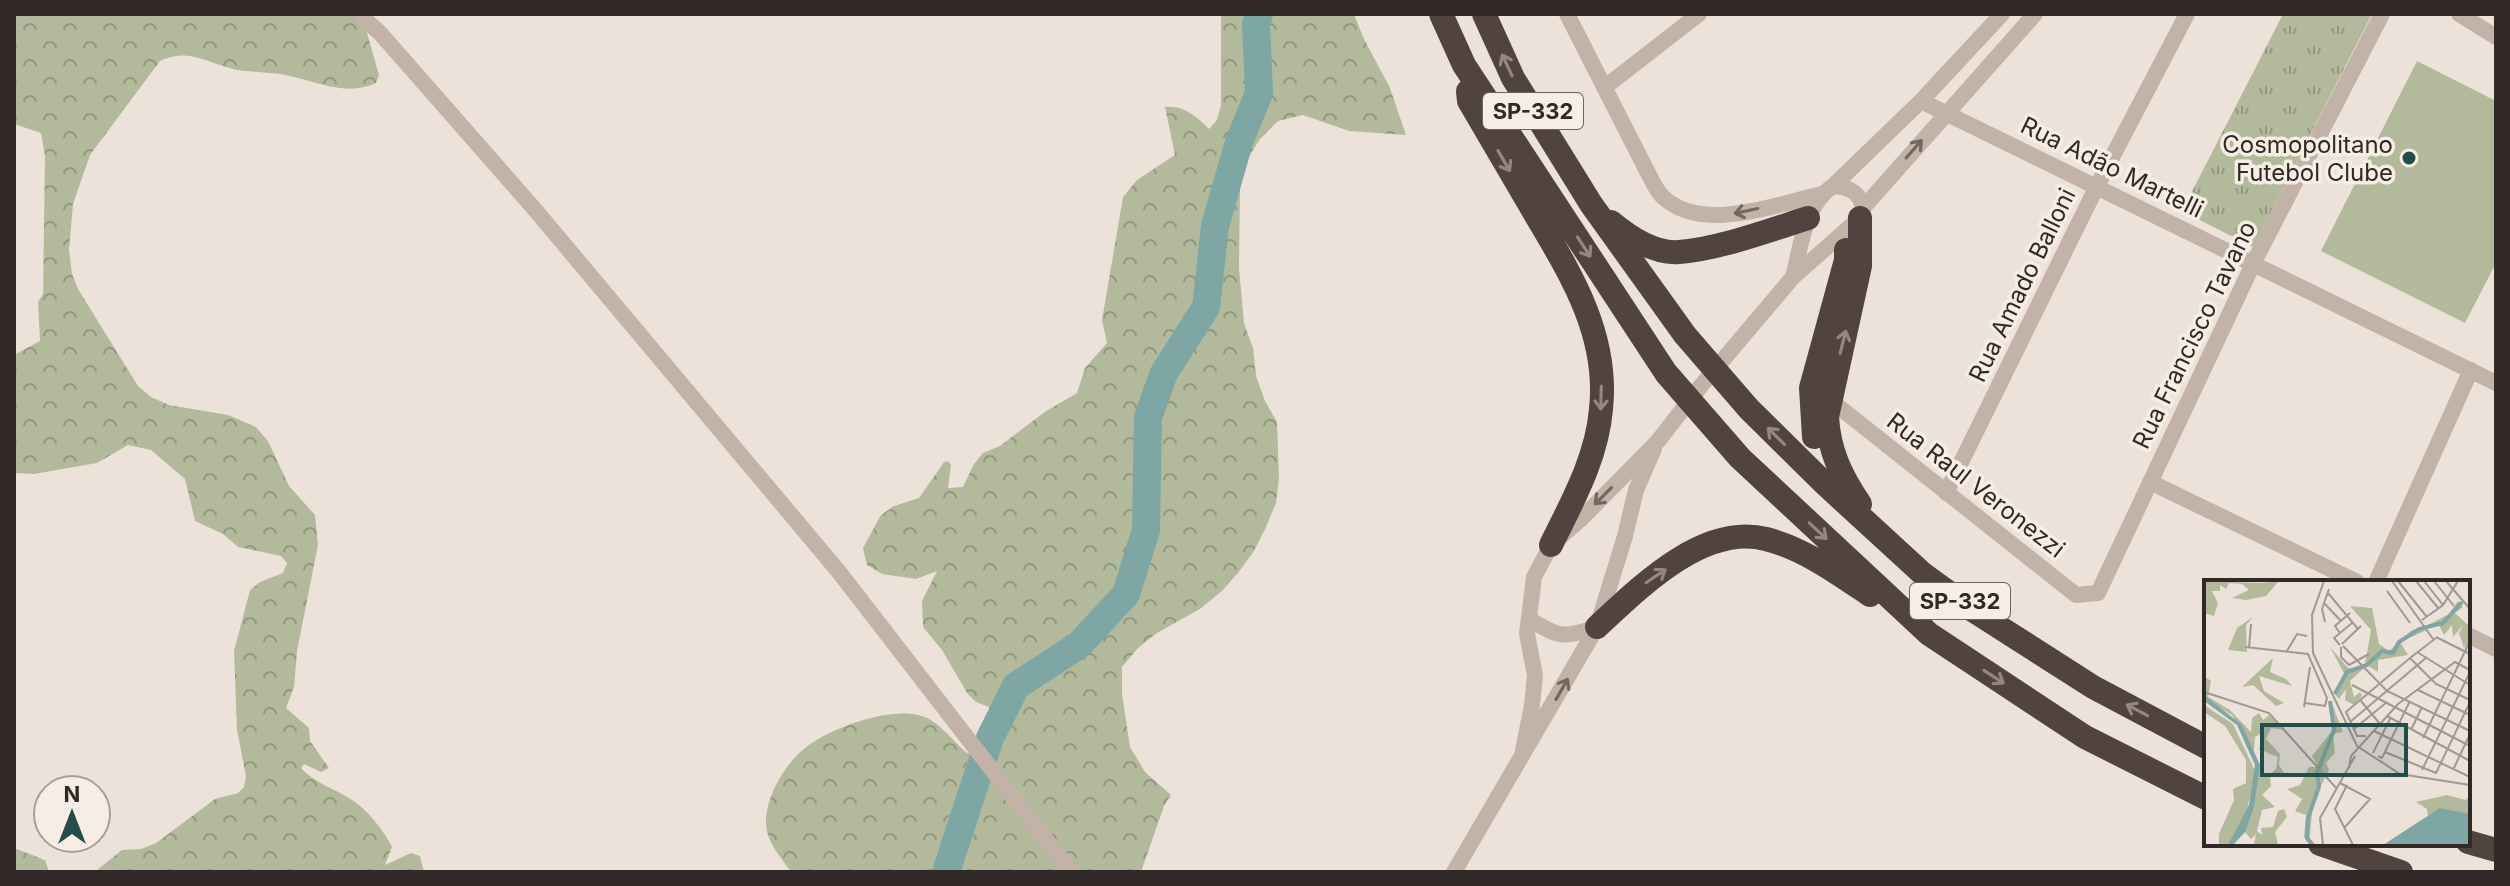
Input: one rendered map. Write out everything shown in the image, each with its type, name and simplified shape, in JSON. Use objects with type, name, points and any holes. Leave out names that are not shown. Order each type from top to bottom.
[{"type":"highway","name":"SP-332","points":[[1441,14],[1464,65],[1666,373],[1740,458],[1929,634],[2085,737],[2204,797]]},
{"type":"highway","name":"SP-332","points":[[1484,14],[1513,78],[1591,204],[1685,335],[1749,409],[1923,574],[1974,611],[2093,687],[2204,746]]},
{"type":"highway","points":[[1464,65],[1469,101],[1578,287],[1601,369],[1601,408],[1594,449],[1551,545]]},
{"type":"highway","points":[[1591,204],[1625,234],[1650,246],[1677,252],[1756,234],[1808,218]]},
{"type":"highway","points":[[1857,219],[1860,266],[1829,399],[1828,437],[1835,463],[1886,542]]},
{"type":"highway","points":[[1826,485],[1812,424],[1811,388],[1857,219]]},
{"type":"highway","points":[[1597,627],[1643,585],[1694,550],[1726,537],[1765,538],[1804,554],[1929,634]]},
{"type":"highway","points":[[2470,843],[2496,850]]},
{"type":"highway","points":[[2326,846],[2401,872]]},
{"type":"street","points":[[359,14],[380,33],[537,212],[705,409],[914,666],[1071,872]]},
{"type":"street","points":[[1567,14],[1663,197],[1685,209],[1708,215],[1735,214],[1827,190],[1850,189],[1860,196],[1857,219]]},
{"type":"street","points":[[1605,87],[1699,14]]},
{"type":"street","points":[[1793,277],[1808,218],[1827,190],[1921,101],[2002,14]]},
{"type":"street","points":[[1522,756],[1535,675],[1527,634],[1534,577],[1551,545],[1658,441],[1793,277],[1857,219],[1945,113],[2035,14]]},
{"type":"street","name":"Rua Amado Balloni","points":[[1946,493],[2097,186],[2187,14]]},
{"type":"street","name":"Rua Francisco Tavano","points":[[2098,593],[2253,264],[2382,14]]},
{"type":"street","points":[[2459,14],[2496,37]]},
{"type":"street","name":"Rua Adão Martelli","points":[[1921,101],[2496,383]]},
{"type":"street","points":[[2377,580],[2471,370]]},
{"type":"street","name":"Rua Raul Veronezzi","points":[[1829,399],[2076,595],[2098,593]]},
{"type":"street","points":[[1454,872],[1597,627],[1636,490],[1658,441]]},
{"type":"street","points":[[2150,482],[2353,580]]},
{"type":"street","points":[[1529,619],[1553,633],[1567,636],[1597,627]]},
{"type":"street","points":[[2470,636],[2496,649]]},
{"type":"green space","points":[[14,14],[351,14],[365,26],[379,75],[376,83],[365,87],[341,88],[280,74],[237,70],[190,56],[160,61],[90,155],[73,204],[69,250],[72,274],[78,289],[138,386],[151,397],[169,405],[228,415],[256,427],[268,441],[289,486],[315,515],[318,545],[297,651],[294,687],[286,708],[309,728],[310,741],[329,768],[321,772],[304,764],[301,768],[355,802],[371,817],[392,847],[385,865],[411,853],[420,856],[424,872],[90,872],[122,850],[141,849],[156,843],[215,799],[238,793],[244,787],[246,776],[237,730],[234,651],[250,590],[260,582],[283,573],[287,563],[281,556],[238,547],[223,534],[195,521],[185,479],[151,450],[128,445],[97,463],[34,474],[14,473],[14,355],[40,341],[38,302],[43,294],[45,156],[41,133],[14,124]]},
{"type":"green space","points":[[1221,14],[1354,14],[1390,88],[1406,135],[1349,131],[1303,115],[1278,121],[1260,139],[1247,160],[1240,188],[1239,268],[1244,323],[1253,348],[1256,376],[1277,422],[1279,478],[1276,503],[1254,551],[1222,591],[1200,609],[1157,633],[1138,648],[1122,667],[1122,694],[1130,747],[1145,772],[1171,795],[1164,806],[1141,872],[791,872],[769,837],[767,813],[773,791],[785,769],[809,745],[866,719],[898,714],[912,714],[931,720],[967,753],[976,753],[982,743],[988,725],[989,707],[976,702],[967,693],[942,650],[923,627],[922,601],[937,571],[916,579],[882,574],[867,565],[863,548],[881,515],[894,506],[919,498],[944,462],[948,461],[951,465],[948,488],[963,487],[983,453],[1000,446],[1046,411],[1077,393],[1085,368],[1107,343],[1102,320],[1123,197],[1137,180],[1175,155],[1165,107],[1184,110],[1209,129],[1217,120],[1221,105]]},
{"type":"green space","points":[[2283,14],[2372,14],[2253,247],[2182,211]]},
{"type":"green space","points":[[2417,61],[2496,101],[2496,263],[2465,323],[2321,251]]},
{"type":"green space","points":[[14,848],[45,860],[49,872],[14,872]]},
{"type":"waterway","points":[[946,872],[990,738],[1016,686],[1079,645],[1126,594],[1146,530],[1148,417],[1164,373],[1206,307],[1215,226],[1239,142],[1259,93],[1256,24],[1259,14]]},
{"type":"place","name":"Cosmopolitano Futebol Clube","points":[[2409,158]]}]
